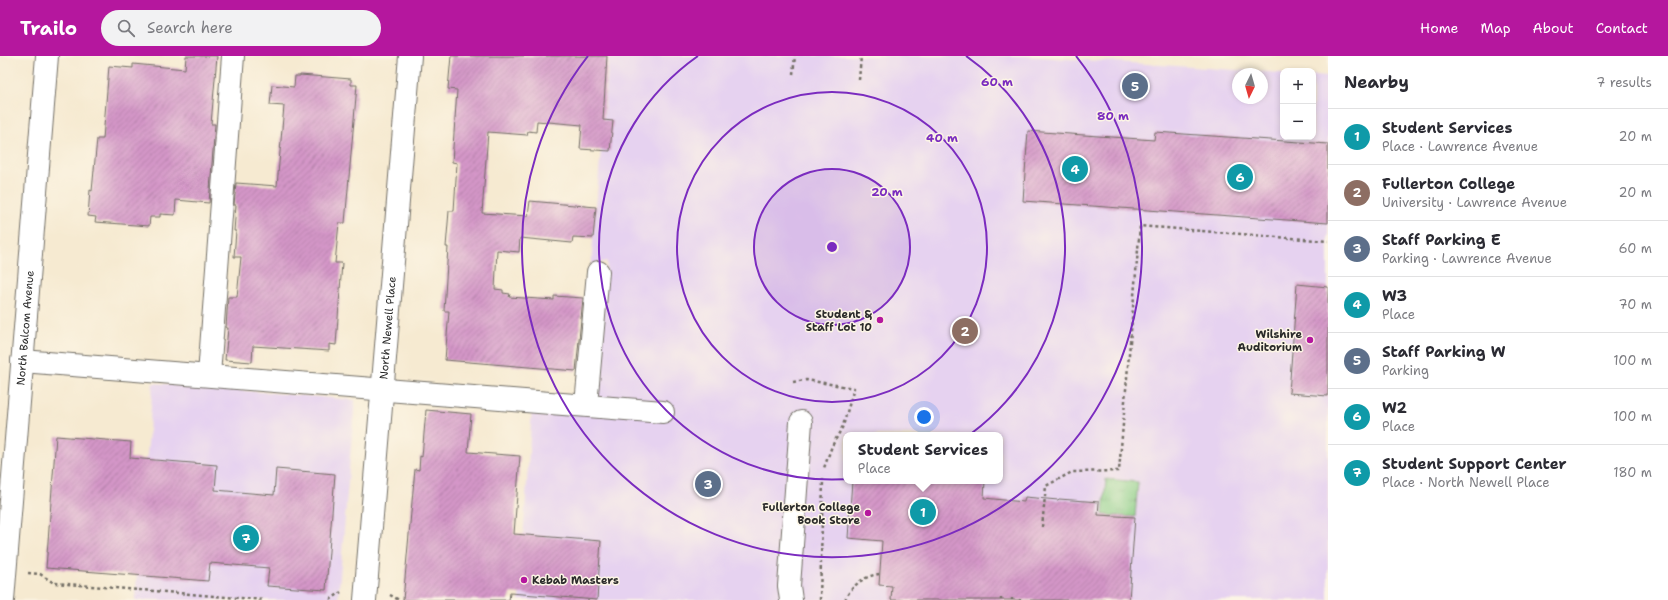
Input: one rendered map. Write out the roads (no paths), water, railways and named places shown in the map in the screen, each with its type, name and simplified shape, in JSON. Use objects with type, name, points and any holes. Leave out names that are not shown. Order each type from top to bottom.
[{"type":"street","name":"North Balcom Avenue","points":[[3,600],[9,416],[22,361],[47,56]]},
{"type":"street","points":[[209,375],[233,56]]},
{"type":"street","name":"North Newell Place","points":[[365,600],[410,56]]},
{"type":"street","points":[[586,405],[598,272]]},
{"type":"street","points":[[22,361],[663,412]]},
{"type":"street","points":[[787,595],[801,422]]},
{"type":"place","name":"Staff Parking W","points":[[1135,86]]},
{"type":"place","name":"W3","points":[[1075,169]]},
{"type":"place","name":"W2","points":[[1240,177]]},
{"type":"place","name":"Student & Staff Lot 10","points":[[880,320]]},
{"type":"place","name":"Fullerton College","points":[[965,331]]},
{"type":"place","name":"Wilshire Auditorium","points":[[1310,340]]},
{"type":"place","name":"Staff Parking E","points":[[708,484]]},
{"type":"place","name":"Student Services","points":[[923,512]]},
{"type":"place","name":"Fullerton College Book Store","points":[[868,513]]},
{"type":"place","name":"Student Support Center","points":[[246,538]]},
{"type":"place","name":"Kebab Masters","points":[[524,580]]}]
